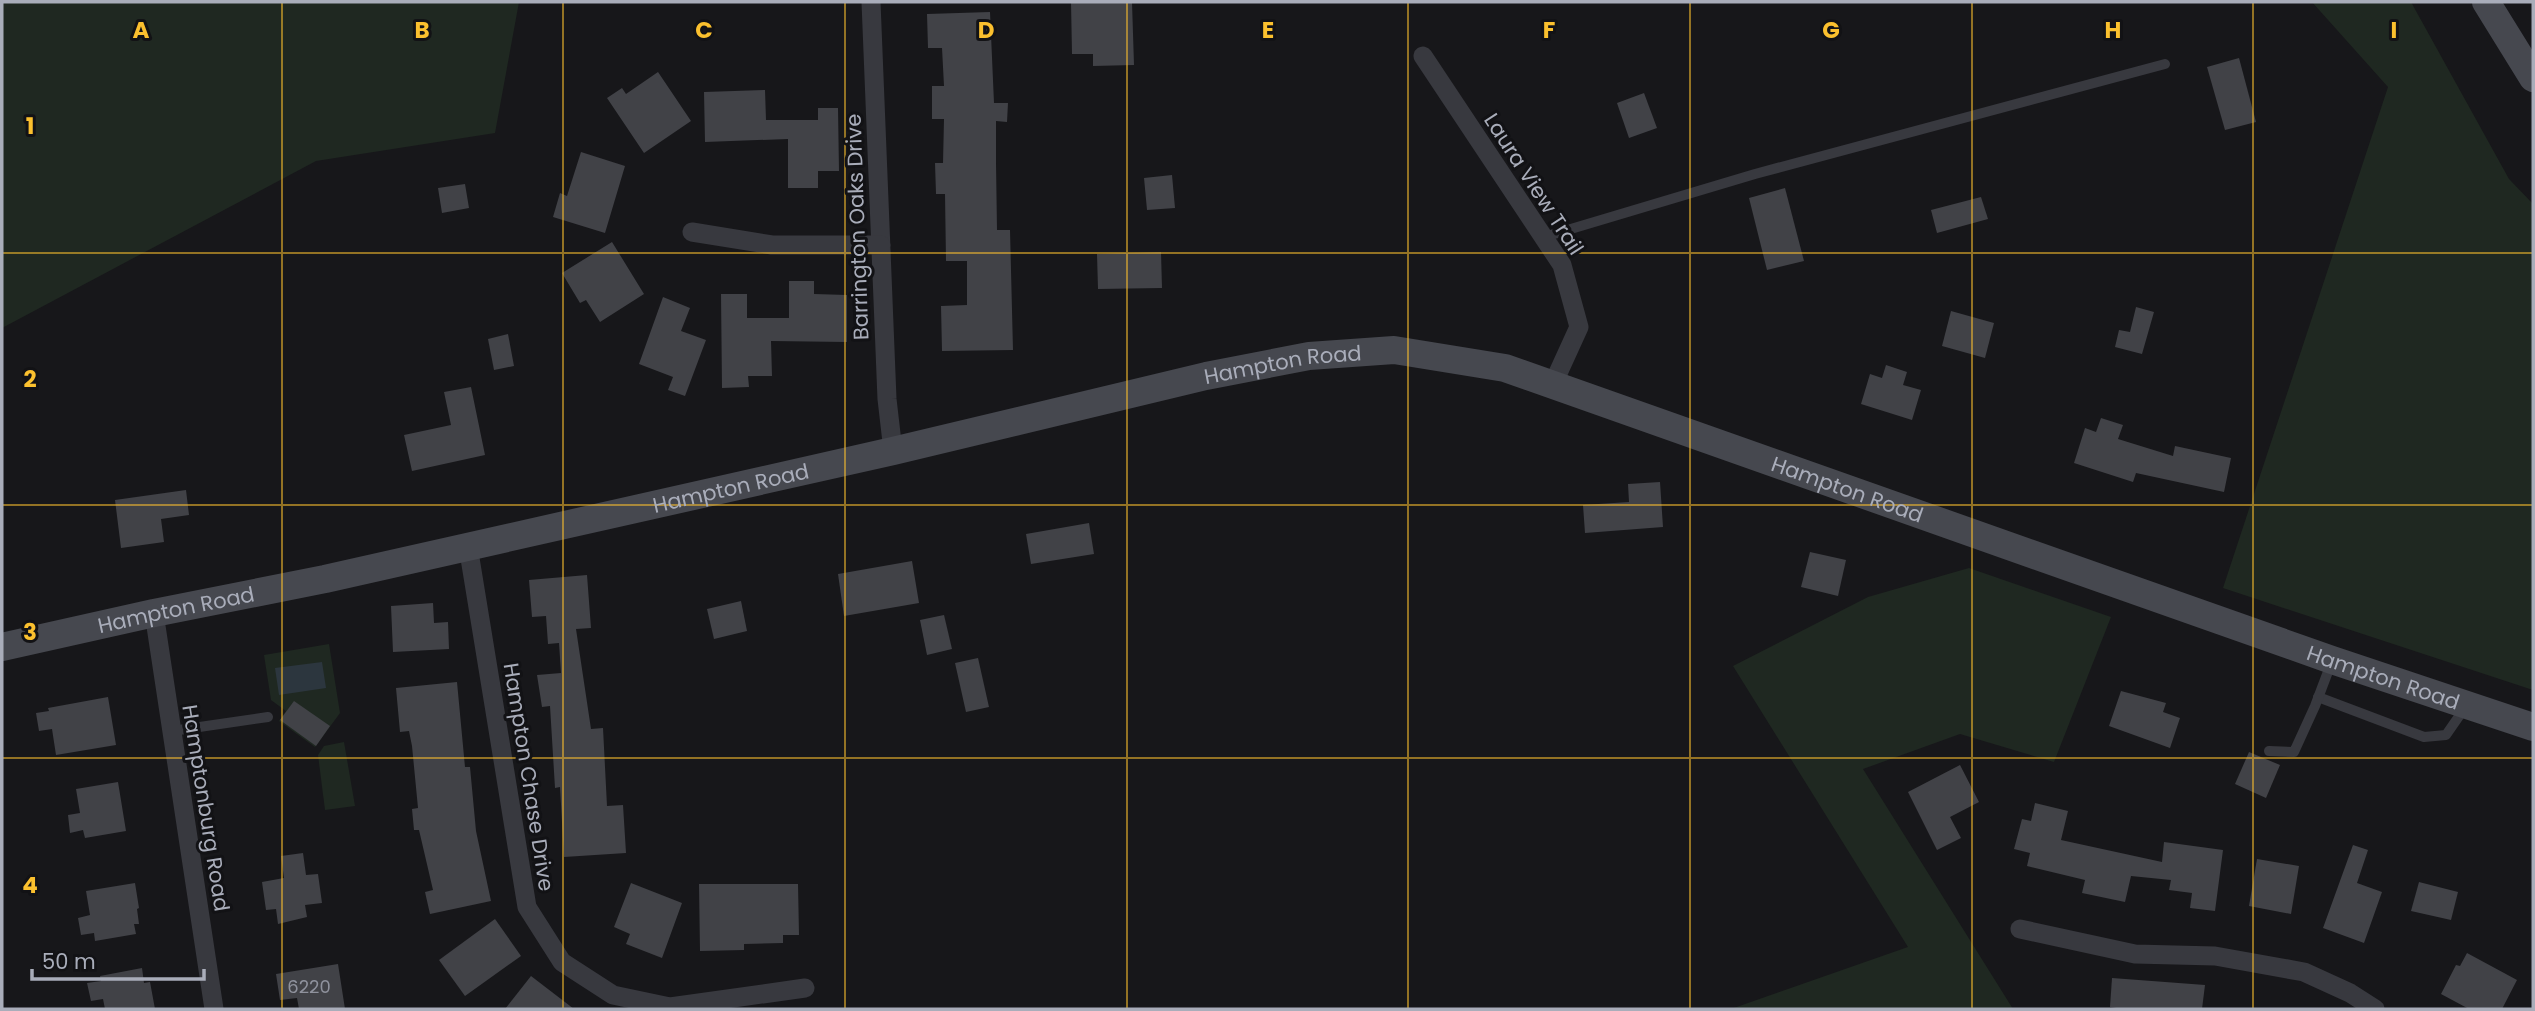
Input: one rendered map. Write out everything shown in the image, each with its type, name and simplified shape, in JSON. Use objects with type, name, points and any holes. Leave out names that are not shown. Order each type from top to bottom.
[{"type":"main road","points":[[2486,2],[2533,78]]},
{"type":"main road","name":"Hampton Road","points":[[2,647],[325,579],[894,451],[1206,376],[1309,356],[1394,350],[1505,368],[2332,660],[2533,727]]},
{"type":"street","name":"Barrington Oaks Drive","points":[[871,2],[887,399],[894,451]]},
{"type":"street","name":"Laura View Trail","points":[[1423,56],[1562,265],[1579,327],[1553,384]]},
{"type":"street","points":[[692,232],[772,245],[881,245]]},
{"type":"street","name":"Hampton Chase Drive","points":[[468,546],[527,907],[562,962],[613,995],[670,1007],[805,988]]},
{"type":"street","name":"Hamptonburg Road","points":[[154,613],[214,1009]]},
{"type":"street","points":[[2020,929],[2136,954],[2215,956],[2304,972],[2350,993],[2375,1009]]},
{"type":"lane","points":[[1544,237],[1755,174],[2165,64]]},
{"type":"lane","points":[[2269,751],[2294,752],[2332,660]]},
{"type":"lane","points":[[2318,697],[2424,737],[2446,734],[2467,705]]},
{"type":"lane","points":[[172,731],[268,717]]},
{"type":"shaded area","points":[[2,2],[519,2],[495,133],[316,161],[2,328]]},
{"type":"shaded area","points":[[2312,2],[2411,2],[2509,179],[2533,204],[2533,690],[2223,588],[2388,87]]},
{"type":"shaded area","points":[[1969,568],[2111,617],[2054,762],[1960,734],[1863,769],[2013,1009],[1731,1009],[1908,947],[1733,666],[1868,597]]},
{"type":"shaded area","points":[[329,644],[340,713],[315,747],[279,721],[286,711],[271,700],[264,655]]},
{"type":"shaded area","points":[[322,662],[326,688],[279,695],[275,668]]},
{"type":"shaded area","points":[[344,742],[355,806],[325,810],[318,755],[324,746]]},
{"type":"building","points":[[1071,2],[1132,2],[1134,65],[1093,66],[1093,54],[1072,54]]},
{"type":"building","points":[[990,12],[994,103],[1008,103],[1007,122],[996,121],[997,230],[1010,230],[1013,350],[942,351],[941,306],[967,305],[967,261],[946,261],[945,194],[936,194],[935,163],[943,163],[944,119],[932,119],[932,86],[944,86],[942,48],[928,48],[927,14]]},
{"type":"building","points":[[2239,58],[2256,122],[2225,130],[2207,67]]},
{"type":"building","points":[[658,72],[691,121],[644,153],[607,98],[622,88],[626,94]]},
{"type":"building","points":[[765,90],[766,120],[818,120],[818,108],[838,108],[839,171],[818,171],[818,188],[788,188],[788,139],[705,142],[704,92]]},
{"type":"building","points":[[1644,93],[1657,128],[1629,138],[1617,103]]},
{"type":"building","points":[[581,152],[625,166],[605,233],[553,217],[560,193],[567,196]]},
{"type":"building","points":[[1172,175],[1175,208],[1147,210],[1144,178]]},
{"type":"building","points":[[465,184],[469,208],[442,213],[438,188]]},
{"type":"building","points":[[1785,188],[1804,261],[1767,270],[1749,198]]},
{"type":"building","points":[[1981,197],[1988,219],[1937,233],[1931,210]]},
{"type":"building","points":[[612,242],[644,294],[600,322],[586,300],[580,303],[562,273]]},
{"type":"building","points":[[1161,252],[1162,288],[1098,289],[1097,254]]},
{"type":"building","points":[[789,281],[814,281],[814,294],[847,295],[847,342],[771,341],[772,376],[748,376],[749,387],[722,388],[721,294],[747,294],[747,318],[789,318]]},
{"type":"building","points":[[663,297],[690,308],[681,331],[706,340],[685,396],[668,390],[673,377],[639,364]]},
{"type":"building","points":[[2136,307],[2154,312],[2142,354],[2115,347],[2119,330],[2130,332]]},
{"type":"building","points":[[1951,311],[1994,323],[1985,358],[1942,346]]},
{"type":"building","points":[[508,334],[514,366],[494,370],[488,339]]},
{"type":"building","points":[[1886,365],[1907,372],[1903,385],[1921,390],[1912,420],[1861,404],[1870,374],[1882,378]]},
{"type":"building","points":[[471,387],[485,455],[412,471],[404,435],[451,425],[444,392]]},
{"type":"building","points":[[2101,418],[2123,425],[2118,439],[2173,456],[2175,446],[2231,458],[2224,492],[2136,473],[2133,482],[2074,463],[2085,428],[2096,432]]},
{"type":"building","points":[[1660,482],[1663,527],[1585,533],[1583,505],[1629,502],[1628,484]]},
{"type":"building","points":[[186,490],[189,515],[161,519],[164,542],[121,548],[115,500]]},
{"type":"building","points":[[1089,523],[1094,554],[1031,564],[1026,534]]},
{"type":"building","points":[[1810,552],[1846,560],[1838,596],[1801,587]]},
{"type":"building","points":[[912,561],[919,603],[844,616],[838,574]]},
{"type":"building","points":[[587,575],[591,628],[576,629],[591,729],[603,728],[607,806],[623,805],[626,853],[564,857],[560,787],[555,788],[550,706],[542,707],[537,675],[561,673],[559,643],[548,644],[546,616],[532,617],[529,580]]},
{"type":"building","points":[[741,601],[747,631],[714,639],[707,609]]},
{"type":"building","points":[[433,603],[434,623],[448,622],[449,649],[393,652],[391,606]]},
{"type":"building","points":[[944,615],[952,649],[927,655],[920,620]]},
{"type":"building","points":[[978,658],[989,707],[966,712],[955,663]]},
{"type":"building","points":[[457,682],[465,767],[470,767],[476,831],[491,901],[430,914],[425,892],[433,890],[419,830],[414,830],[412,809],[418,808],[412,746],[409,731],[400,732],[396,688]]},
{"type":"building","points":[[2121,691],[2166,703],[2163,712],[2180,718],[2170,748],[2109,726]]},
{"type":"building","points":[[108,697],[116,745],[56,755],[52,729],[39,731],[36,713],[49,711],[48,708]]},
{"type":"building","points":[[294,701],[330,726],[316,746],[280,720]]},
{"type":"building","points":[[2249,752],[2280,765],[2266,798],[2235,784]]},
{"type":"building","points":[[1960,765],[1979,802],[1950,817],[1961,838],[1937,850],[1908,792]]},
{"type":"building","points":[[118,782],[126,831],[85,838],[83,830],[70,833],[68,815],[80,813],[76,789]]},
{"type":"building","points":[[2035,803],[2068,811],[2061,840],[2162,862],[2164,842],[2223,850],[2215,911],[2190,908],[2192,893],[2169,890],[2171,880],[2131,876],[2125,902],[2082,893],[2085,880],[2027,866],[2030,853],[2014,849],[2022,819],[2031,821]]},
{"type":"building","points":[[2353,845],[2368,850],[2357,883],[2382,892],[2364,943],[2323,928]]},
{"type":"building","points":[[303,853],[306,875],[318,874],[322,903],[305,905],[307,917],[278,924],[276,909],[266,910],[262,882],[284,878],[281,856]]},
{"type":"building","points":[[2257,859],[2299,866],[2291,914],[2249,906]]},
{"type":"building","points":[[2419,882],[2458,892],[2451,920],[2411,911]]},
{"type":"building","points":[[135,883],[139,908],[139,924],[134,924],[136,934],[95,941],[94,933],[81,935],[78,918],[90,915],[86,891]]},
{"type":"building","points":[[631,883],[682,903],[662,958],[626,944],[630,934],[614,927]]},
{"type":"building","points":[[699,884],[798,884],[799,935],[783,935],[783,943],[744,944],[744,950],[700,951]]},
{"type":"building","points":[[495,919],[521,956],[465,996],[439,960]]},
{"type":"building","points":[[2467,953],[2517,980],[2502,1009],[2469,1009],[2441,994],[2456,965],[2460,966]]},
{"type":"building","points":[[338,964],[345,1009],[299,1009],[297,998],[280,1000],[276,974]]},
{"type":"building","points":[[142,968],[144,983],[150,982],[155,1009],[105,1009],[103,999],[91,1001],[87,983],[101,981],[100,976]]},
{"type":"building","points":[[531,976],[574,1009],[505,1009]]},
{"type":"building","points":[[2112,978],[2205,985],[2202,1009],[2110,1007]]}]
